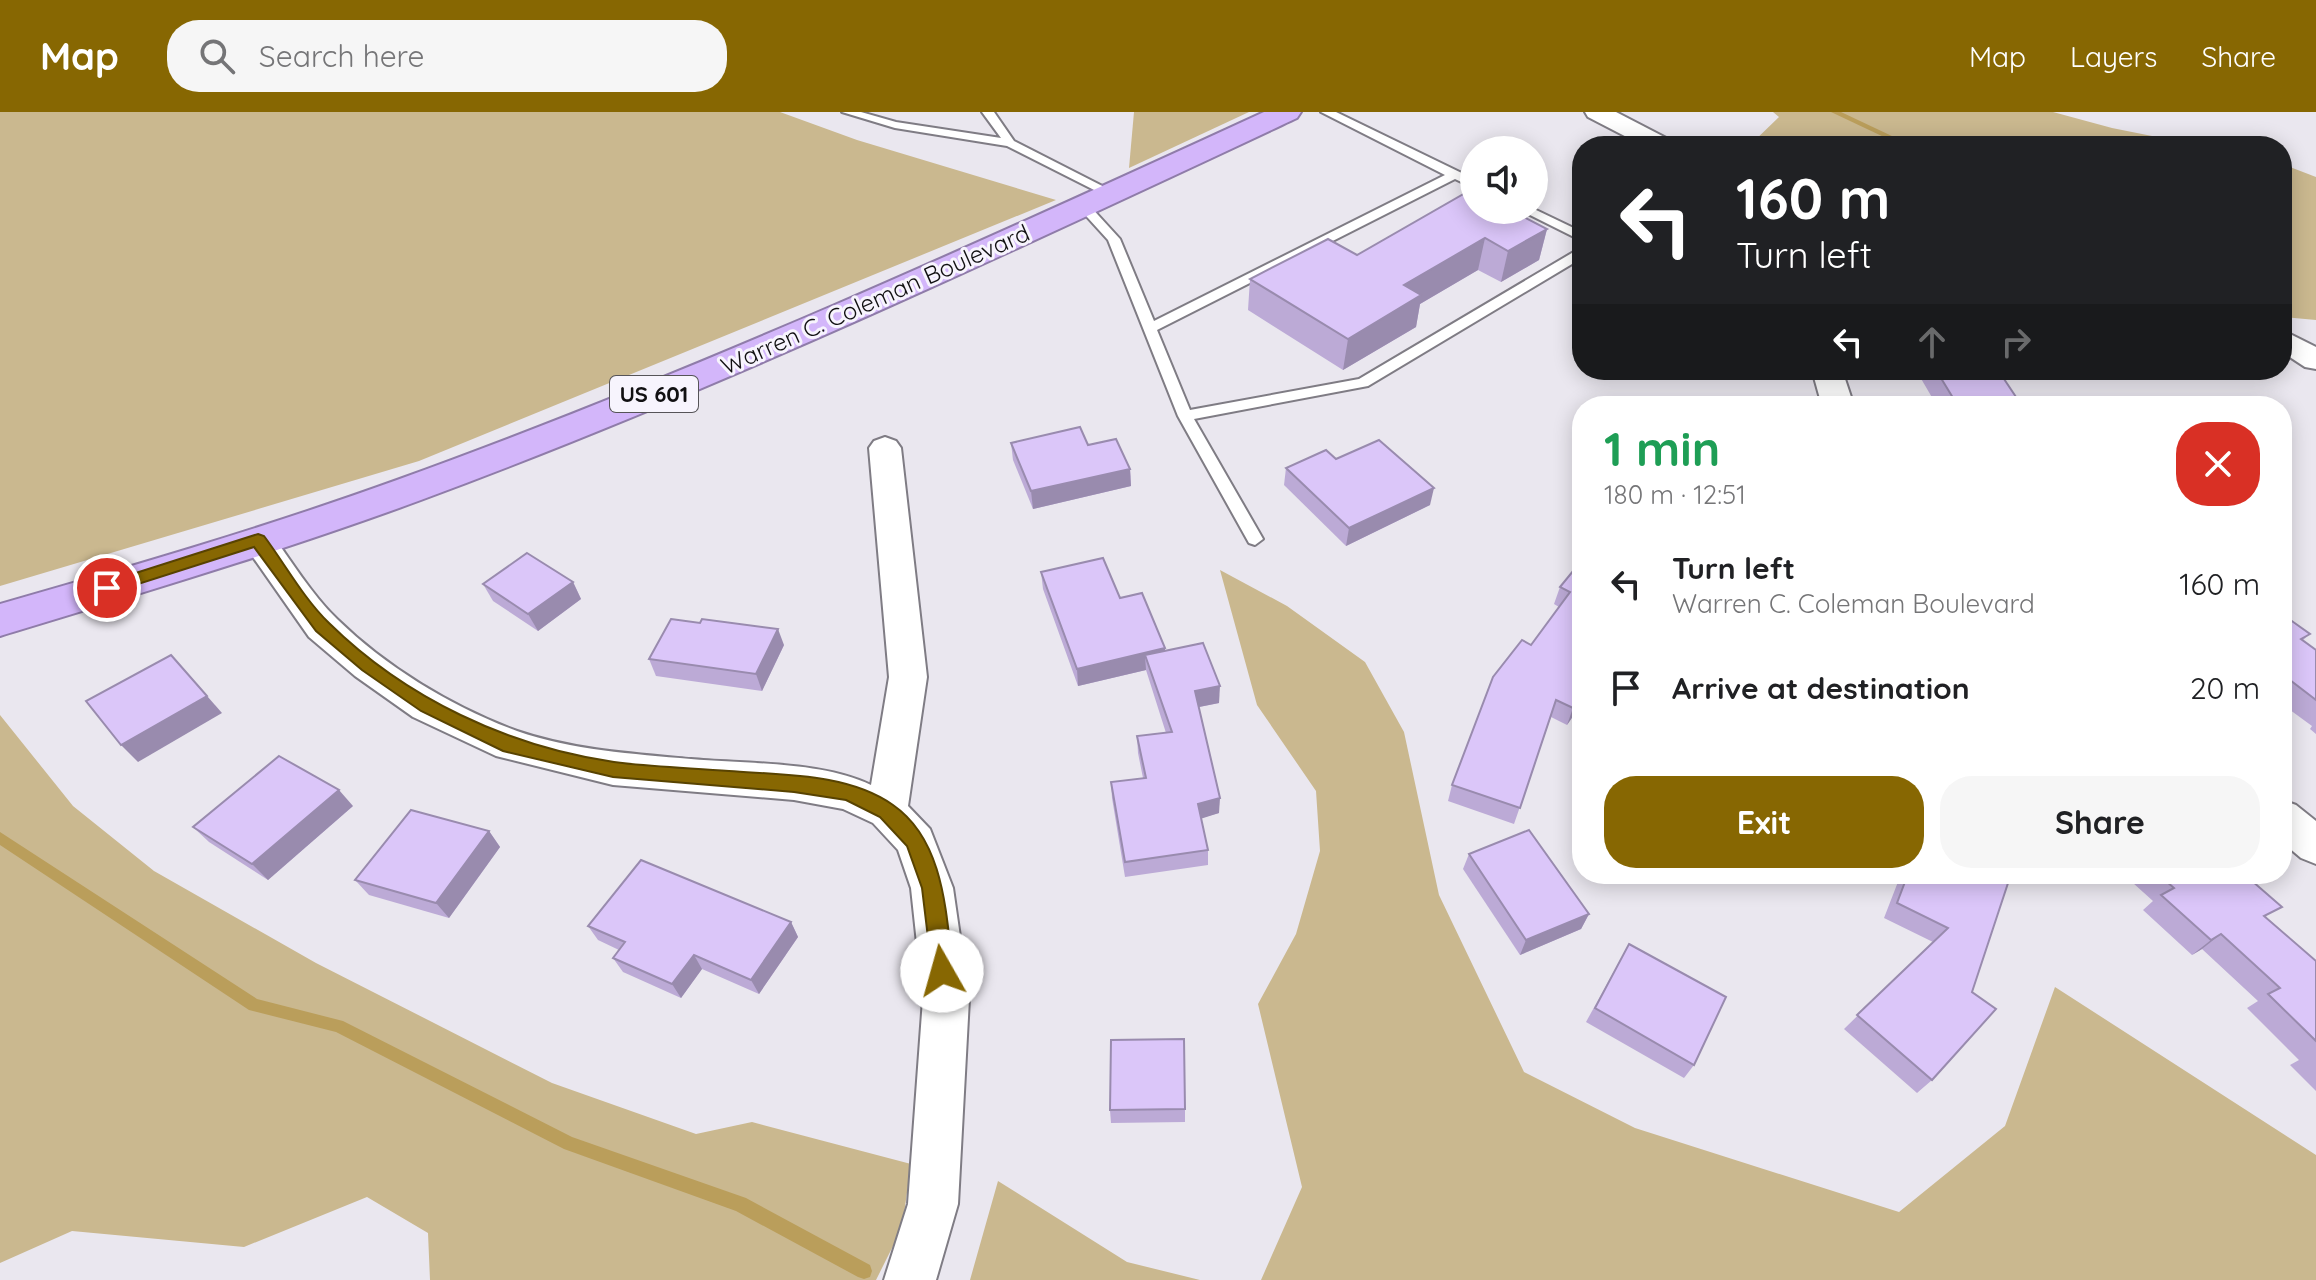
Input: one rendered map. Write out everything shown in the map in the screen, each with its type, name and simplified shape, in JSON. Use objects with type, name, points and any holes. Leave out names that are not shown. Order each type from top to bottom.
[{"type":"highway","name":"Warren C. Coleman Boulevard","points":[[0,620],[410,490],[623,407],[797,335],[1287,112]]},
{"type":"street","points":[[1597,112],[1644,136]]},
{"type":"street","points":[[2292,345],[2316,360]]},
{"type":"street","points":[[885,448],[908,677],[887,811]]},
{"type":"street","points":[[258,540],[322,627],[368,666],[427,706],[510,745],[613,769],[794,784],[849,793],[887,811],[915,841],[932,888],[946,999],[933,1204],[910,1280]]},
{"type":"street","points":[[2292,826],[2316,846]]},
{"type":"lane","points":[[848,112],[895,125],[1010,143]]},
{"type":"lane","points":[[988,112],[1010,143],[1098,200],[1185,416],[1255,539]]},
{"type":"lane","points":[[1327,112],[1460,178]]},
{"type":"lane","points":[[1150,328],[1454,175]]},
{"type":"lane","points":[[1548,221],[1572,232]]},
{"type":"lane","points":[[1185,416],[1363,383],[1572,259]]},
{"type":"shaded area","points":[[0,112],[780,112],[857,140],[1056,200],[419,461],[0,586]]},
{"type":"shaded area","points":[[1134,112],[1249,112],[1129,168]]},
{"type":"shaded area","points":[[1773,112],[2053,112],[2152,136],[1759,136],[1779,117]]},
{"type":"shaded area","points":[[2292,168],[2316,177],[2316,320],[2292,318]]},
{"type":"shaded area","points":[[1220,570],[1287,606],[1365,662],[1404,732],[1439,895],[1524,1072],[1635,1128],[1899,1212],[2005,1126],[2055,987],[2316,1155],[2316,1280],[1261,1280],[1302,1187],[1258,1004],[1296,934],[1320,851],[1316,791],[1257,705]]},
{"type":"shaded area","points":[[0,715],[73,806],[154,871],[316,963],[552,1083],[696,1134],[752,1122],[911,1164],[902,1228],[876,1280],[430,1280],[428,1233],[367,1197],[244,1247],[72,1231],[0,1263]]},
{"type":"shaded area","points":[[998,1181],[1127,1262],[1200,1280],[970,1280]]},
{"type":"building","points":[[1460,196],[1460,224],[1537,224],[1547,229],[1508,251],[1485,238],[1404,285],[1421,295],[1348,339],[1250,279],[1328,239],[1357,255]]},
{"type":"building","points":[[1942,380],[2005,380],[2015,396],[1952,396]]},
{"type":"building","points":[[1080,427],[1088,445],[1116,439],[1130,469],[1031,491],[1011,443]]},
{"type":"building","points":[[1379,440],[1434,488],[1349,528],[1286,468],[1326,450],[1336,459]]},
{"type":"building","points":[[527,553],[573,582],[528,614],[483,584]]},
{"type":"building","points":[[1103,558],[1120,598],[1142,593],[1165,648],[1077,669],[1041,572]]},
{"type":"building","points":[[1572,572],[1572,708],[1556,700],[1520,808],[1452,785],[1493,677],[1522,640],[1531,645],[1570,592],[1560,587]]},
{"type":"building","points":[[671,619],[700,623],[702,619],[778,629],[756,674],[649,659]]},
{"type":"building","points":[[2292,621],[2310,634],[2301,639],[2316,650],[2316,700],[2292,682]]},
{"type":"building","points":[[1203,643],[1220,686],[1195,691],[1220,798],[1198,804],[1208,850],[1125,862],[1111,782],[1146,778],[1137,736],[1172,732],[1145,655]]},
{"type":"building","points":[[171,655],[207,696],[121,745],[86,701]]},
{"type":"building","points":[[279,756],[339,790],[252,864],[193,827]]},
{"type":"building","points":[[411,810],[489,831],[436,903],[355,880]]},
{"type":"building","points":[[1529,830],[1589,914],[1526,940],[1469,854]]},
{"type":"building","points":[[641,860],[791,922],[751,980],[694,955],[672,984],[613,958],[625,942],[588,926]]},
{"type":"building","points":[[1904,884],[2008,884],[1972,992],[1996,1009],[1932,1080],[1857,1015],[1948,928],[1897,903]]},
{"type":"building","points":[[2169,884],[2256,884],[2282,907],[2264,916],[2316,961],[2316,1041],[2268,994],[2280,988],[2221,934],[2211,940],[2161,895],[2174,888]]},
{"type":"building","points":[[1629,944],[1726,997],[1694,1065],[1595,1008]]},
{"type":"building","points":[[1184,1039],[1185,1109],[1110,1110],[1111,1040]]},
{"type":"waterway","points":[[1835,112],[1887,136]]},
{"type":"waterway","points":[[0,838],[254,1005],[338,1026],[569,1144],[740,1204],[864,1271]]},
{"type":"route","points":[[107,588],[258,540],[322,627],[368,666],[427,706],[510,745],[613,769],[794,784],[849,793],[887,811],[915,841],[932,888],[942,971]]}]
